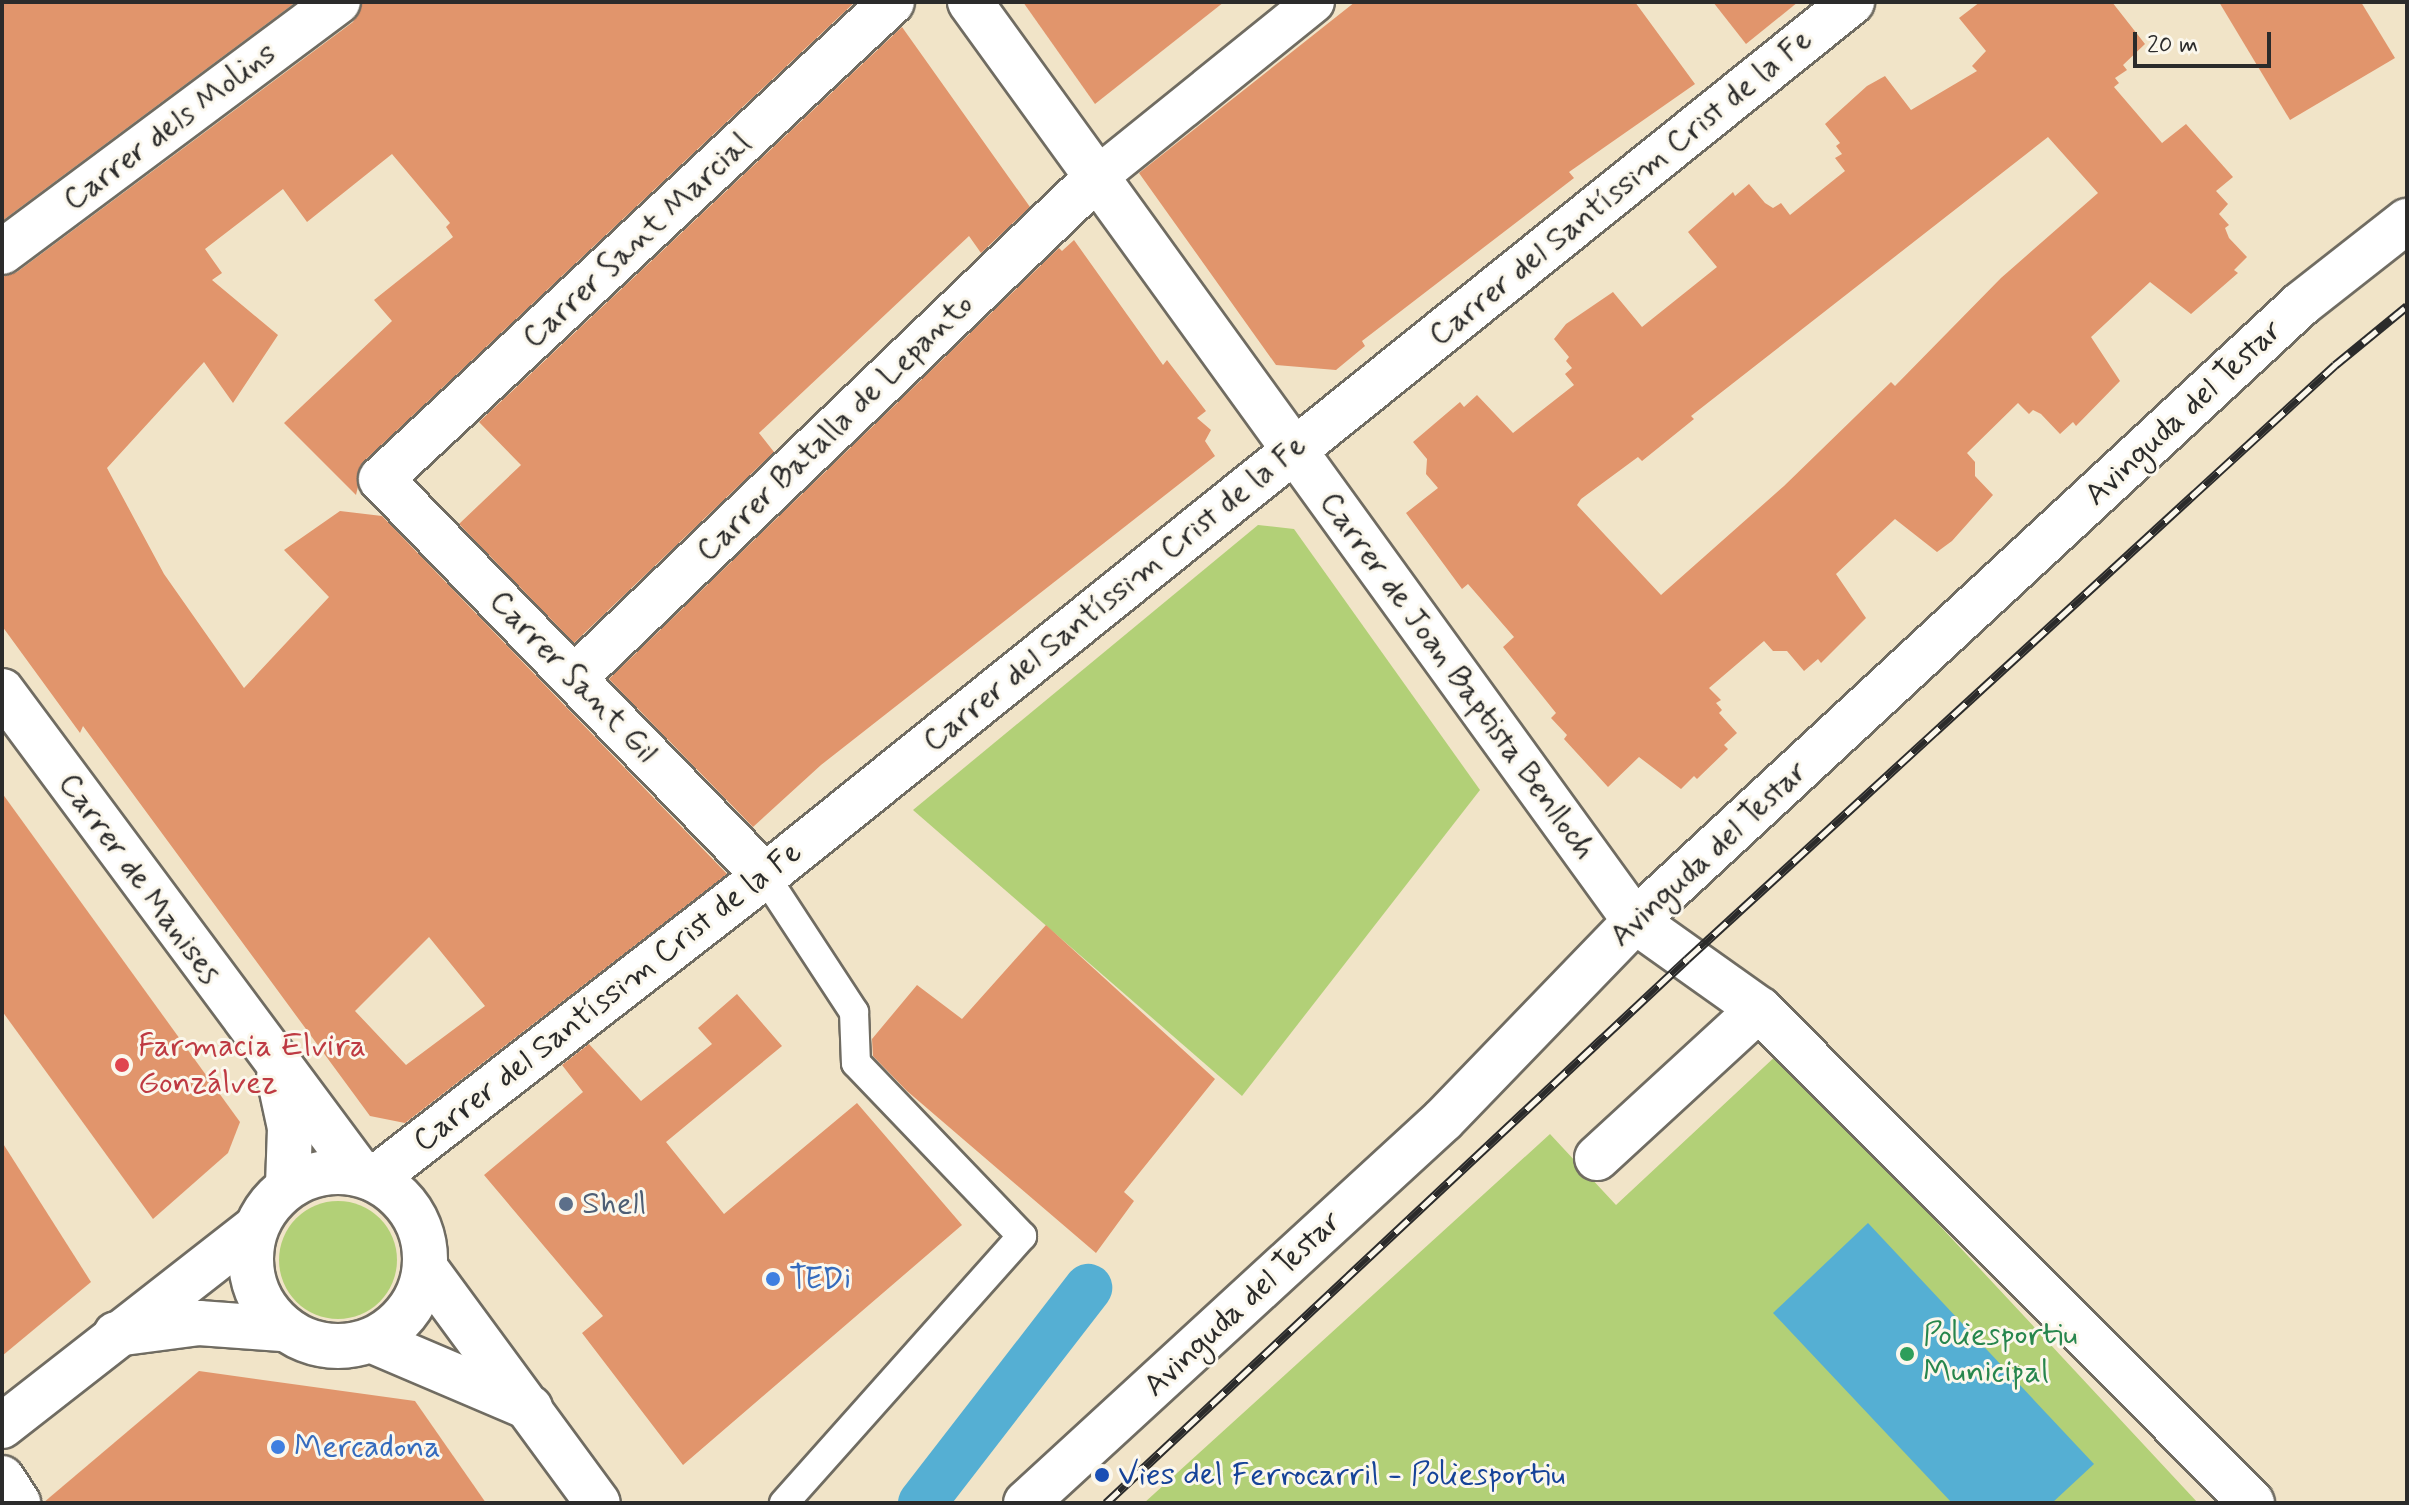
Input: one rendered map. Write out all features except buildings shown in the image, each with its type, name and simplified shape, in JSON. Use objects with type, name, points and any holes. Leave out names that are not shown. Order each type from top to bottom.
[{"type":"street","name":"Carrer dels Molins","points":[[2,252],[338,2]]},
{"type":"street","name":"Carrer Sant Marcial","points":[[381,479],[892,2]]},
{"type":"street","name":"Carrer de Joan Baptista Benlloch","points":[[970,2],[1635,921],[1759,1009],[2252,1503]]},
{"type":"street","points":[[1096,178],[1314,2]]},
{"type":"street","name":"Carrer del Santíssim Crist de la Fe","points":[[367,1176],[765,876],[1852,2]]},
{"type":"street","name":"Carrer Batalla de Lepanto","points":[[574,678],[1096,178]]},
{"type":"street","name":"Avinguda del Testar","points":[[1026,1503],[1443,1120],[1635,921],[2301,304],[2407,221]]},
{"type":"street","name":"Carrer Sant Gil","points":[[381,479],[765,876]]},
{"type":"street","name":"Carrer de Manises","points":[[2,691],[277,1067],[367,1176]]},
{"type":"street","points":[[1597,1158],[1759,1009]]},
{"type":"street","name":"Carrer de Manises","points":[[277,1067],[290,1128],[288,1186]]},
{"type":"street","points":[[2,1426],[113,1334],[255,1228],[288,1186],[323,1172],[367,1176],[385,1184],[418,1221],[426,1269],[532,1409],[598,1503]]},
{"type":"street","points":[[255,1228],[252,1283],[282,1329]]},
{"type":"street","points":[[113,1334],[199,1323],[282,1329],[325,1348],[373,1341],[409,1312],[426,1269]]},
{"type":"street","points":[[373,1341],[532,1409]]},
{"type":"street","points":[[2,1478],[18,1503]]},
{"type":"lane","points":[[765,876],[854,1012],[856,1063],[876,1088],[1022,1236],[784,1503]]},
{"type":"green space","points":[[1258,525],[1294,529],[1480,790],[1242,1096],[913,810]]},
{"type":"green space","points":[[1779,1053],[2198,1503],[1144,1503],[1550,1134],[1616,1205]]},
{"type":"green space","points":[[338,1201],[361,1205],[380,1218],[393,1237],[397,1260],[393,1283],[380,1302],[361,1315],[338,1319],[315,1315],[296,1302],[283,1283],[279,1260],[283,1237],[296,1218],[315,1205]]},
{"type":"water","points":[[1868,1223],[2094,1464],[2052,1503],[1952,1503],[1773,1313]]},
{"type":"waterway","points":[[922,1503],[1088,1288]]},
{"type":"railway","points":[[1106,1503],[1687,959],[2335,365],[2407,306]]},
{"type":"place","name":"Farmacia Elvira Gonzálvez","points":[[122,1065]]},
{"type":"place","name":"Shell","points":[[566,1204]]},
{"type":"place","name":"TEDi","points":[[773,1279]]},
{"type":"place","name":"Poliesportiu Municipal","points":[[1907,1354]]},
{"type":"place","name":"Mercadona","points":[[278,1447]]},
{"type":"place","name":"Vies del Ferrocarril - Poliesportiu","points":[[1102,1475]]}]
